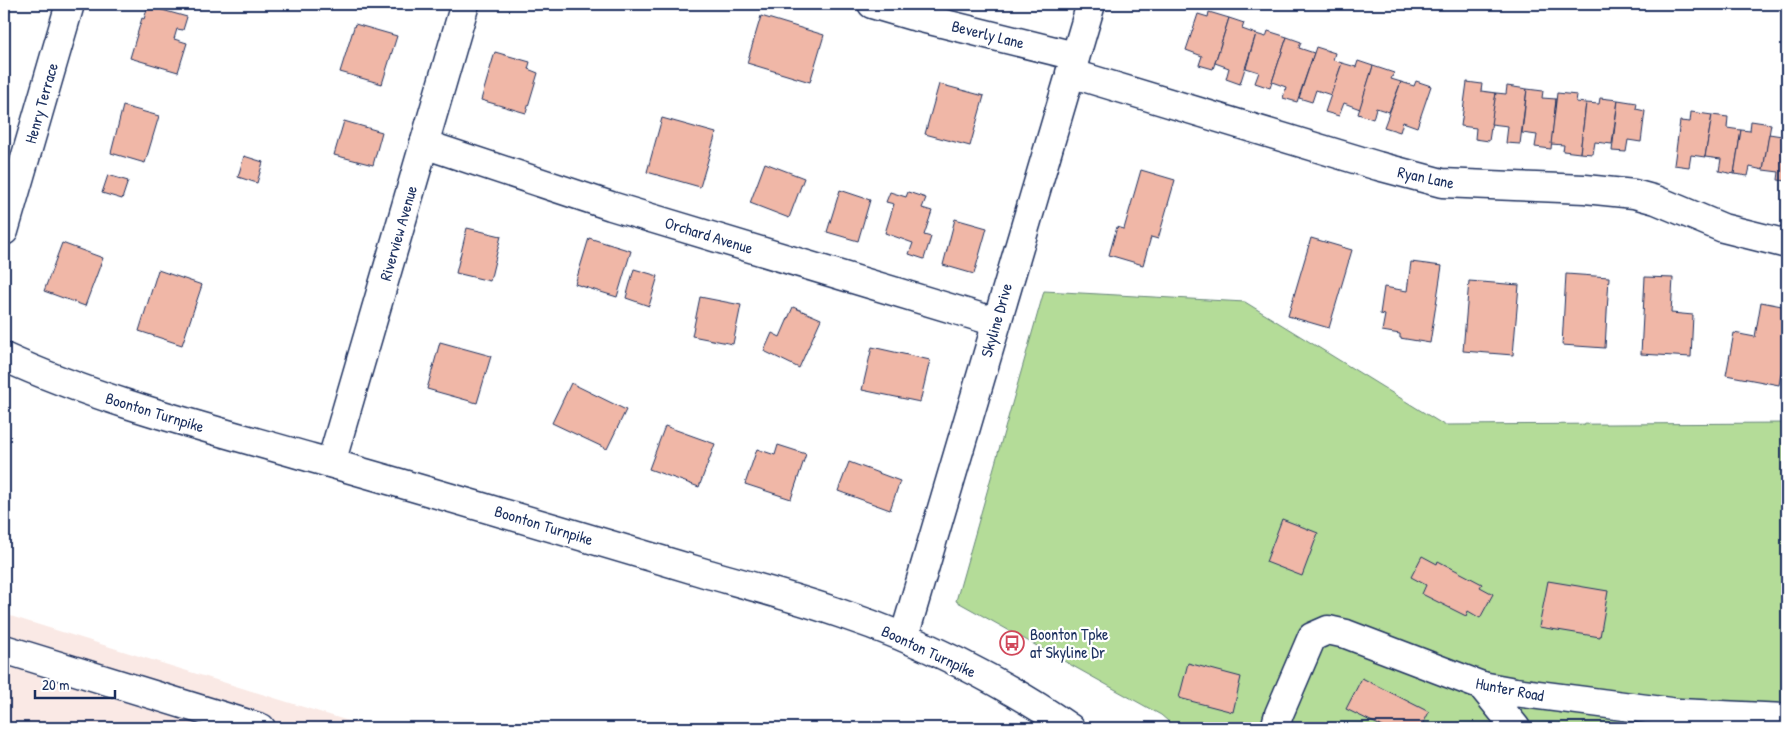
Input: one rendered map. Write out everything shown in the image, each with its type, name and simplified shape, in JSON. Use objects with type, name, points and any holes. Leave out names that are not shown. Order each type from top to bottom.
[{"type":"street","name":"Henry Terrace","points":[[4,231],[70,4]]},
{"type":"street","name":"Riverview Avenue","points":[[331,464],[465,4]]},
{"type":"street","name":"Beverly Lane","points":[[872,4],[1073,64]]},
{"type":"street","name":"Skyline Drive","points":[[904,637],[1091,4]]},
{"type":"street","name":"Ryan Lane","points":[[1073,64],[1378,166],[1442,183],[1634,194],[1656,200],[1723,228],[1787,244]]},
{"type":"street","name":"Orchard Avenue","points":[[424,144],[611,206],[996,322]]},
{"type":"street","name":"Boonton Turnpike","points":[[4,357],[100,395],[195,425],[492,509],[841,614],[904,637],[975,671],[1070,728]]},
{"type":"street","name":"Hunter Road","points":[[1275,728],[1279,714],[1312,637],[1328,630],[1346,634],[1482,686],[1678,713],[1787,718]]},
{"type":"street","points":[[4,649],[261,728]]},
{"type":"street","points":[[1482,686],[1516,728]]},
{"type":"shaded area","points":[[4,614],[371,728],[4,728]]},
{"type":"green space","points":[[1044,291],[1245,302],[1444,425],[1787,423],[1787,714],[1716,728],[1176,728],[1161,715],[956,601]]},
{"type":"building","points":[[564,4],[578,4],[576,8]]},
{"type":"building","points":[[148,6],[187,17],[183,30],[177,29],[174,39],[187,43],[178,72],[130,58],[142,18],[144,19]]},
{"type":"building","points":[[1209,12],[1229,18],[1213,69],[1199,65],[1202,56],[1186,50],[1198,14],[1208,17]]},
{"type":"building","points":[[761,16],[824,35],[810,82],[747,63]]},
{"type":"building","points":[[1229,18],[1244,23],[1242,29],[1256,34],[1240,84],[1226,79],[1229,68],[1215,63]]},
{"type":"building","points":[[355,24],[397,36],[382,84],[340,72]]},
{"type":"building","points":[[1268,31],[1287,37],[1270,88],[1255,83],[1259,72],[1246,68],[1256,34],[1266,37]]},
{"type":"building","points":[[1287,37],[1301,42],[1299,48],[1314,53],[1297,102],[1283,98],[1286,87],[1272,82]]},
{"type":"building","points":[[1316,47],[1335,53],[1333,60],[1342,63],[1331,95],[1316,90],[1312,102],[1299,98]]},
{"type":"building","points":[[495,52],[530,62],[528,69],[538,73],[526,113],[481,100]]},
{"type":"building","points":[[1358,61],[1373,66],[1360,109],[1344,103],[1339,116],[1325,112],[1342,63],[1356,67]]},
{"type":"building","points":[[1373,66],[1394,73],[1391,79],[1401,82],[1389,112],[1376,108],[1373,119],[1358,114]]},
{"type":"building","points":[[1416,81],[1431,86],[1417,127],[1403,122],[1400,132],[1384,127],[1401,82],[1414,86]]},
{"type":"building","points":[[1467,82],[1482,84],[1481,91],[1496,93],[1489,141],[1475,139],[1476,128],[1461,126]]},
{"type":"building","points":[[939,84],[984,96],[970,146],[925,134]]},
{"type":"building","points":[[1507,86],[1527,89],[1520,144],[1506,143],[1508,126],[1491,124],[1496,93],[1506,94]]},
{"type":"building","points":[[1527,89],[1543,91],[1542,98],[1556,99],[1551,149],[1535,147],[1537,135],[1522,133]]},
{"type":"building","points":[[1557,93],[1577,95],[1576,102],[1586,103],[1580,153],[1563,151],[1564,145],[1551,144]]},
{"type":"building","points":[[1600,98],[1618,100],[1612,144],[1595,142],[1593,154],[1580,153],[1586,103],[1599,104]]},
{"type":"building","points":[[1618,100],[1637,103],[1636,109],[1645,111],[1641,142],[1628,140],[1626,152],[1612,151]]},
{"type":"building","points":[[123,106],[159,116],[145,163],[111,153]]},
{"type":"building","points":[[1691,112],[1712,115],[1705,157],[1691,155],[1689,167],[1674,165],[1680,121],[1690,122]]},
{"type":"building","points":[[1712,115],[1728,117],[1727,128],[1741,130],[1734,174],[1719,171],[1721,159],[1705,157]]},
{"type":"building","points":[[662,118],[716,133],[700,187],[647,172]]},
{"type":"building","points":[[344,121],[382,132],[373,165],[334,155]]},
{"type":"building","points":[[1751,121],[1771,124],[1763,170],[1750,167],[1748,176],[1734,174],[1741,130],[1750,131]]},
{"type":"building","points":[[1783,126],[1787,127],[1787,181],[1778,180],[1779,172],[1763,170],[1769,134],[1782,136]]},
{"type":"building","points":[[244,156],[263,162],[257,183],[238,177]]},
{"type":"building","points":[[765,163],[804,178],[789,218],[750,203]]},
{"type":"building","points":[[1141,170],[1175,180],[1158,239],[1151,237],[1143,265],[1109,255],[1117,227],[1124,229]]},
{"type":"building","points":[[108,175],[128,181],[122,199],[102,193]]},
{"type":"building","points":[[840,190],[870,200],[858,241],[827,232]]},
{"type":"building","points":[[890,192],[906,197],[908,192],[926,198],[922,208],[932,211],[924,235],[931,237],[924,259],[909,254],[913,243],[885,233],[894,204],[886,202]]},
{"type":"building","points":[[955,219],[987,228],[974,274],[943,265]]},
{"type":"building","points":[[467,228],[501,236],[490,281],[456,273]]},
{"type":"building","points":[[589,238],[631,251],[617,297],[575,284]]},
{"type":"building","points":[[1311,238],[1352,250],[1329,328],[1288,316]]},
{"type":"building","points":[[62,243],[103,258],[85,306],[44,291]]},
{"type":"building","points":[[1411,262],[1442,266],[1430,343],[1400,338],[1400,334],[1382,331],[1385,315],[1380,314],[1384,287],[1407,291]]},
{"type":"building","points":[[634,269],[658,276],[649,306],[626,298]]},
{"type":"building","points":[[158,270],[202,285],[182,345],[139,331]]},
{"type":"building","points":[[1566,274],[1609,277],[1605,348],[1562,345]]},
{"type":"building","points":[[1645,277],[1673,278],[1671,313],[1693,315],[1691,357],[1641,354]]},
{"type":"building","points":[[1469,281],[1519,285],[1513,355],[1463,351]]},
{"type":"building","points":[[700,297],[741,305],[733,344],[692,336]]},
{"type":"building","points":[[1761,302],[1787,307],[1787,342],[1779,385],[1726,375],[1734,333],[1755,337]]},
{"type":"building","points":[[793,307],[821,319],[799,368],[764,351],[772,333],[780,337]]},
{"type":"building","points":[[440,342],[491,356],[477,403],[427,389]]},
{"type":"building","points":[[872,347],[930,360],[920,402],[862,390]]},
{"type":"building","points":[[571,383],[626,410],[607,449],[552,423]]},
{"type":"building","points":[[665,426],[715,444],[699,487],[649,469]]},
{"type":"building","points":[[778,445],[806,454],[791,499],[745,484],[757,449],[775,455]]},
{"type":"building","points":[[849,462],[900,481],[890,510],[838,491]]},
{"type":"building","points":[[1282,519],[1318,533],[1302,576],[1266,562]]},
{"type":"building","points":[[1422,556],[1437,564],[1438,561],[1482,584],[1480,587],[1493,594],[1480,618],[1468,611],[1466,616],[1422,594],[1426,585],[1411,577]]},
{"type":"building","points":[[1548,581],[1608,591],[1600,637],[1539,627]]},
{"type":"building","points":[[1188,663],[1241,677],[1233,712],[1179,698]]},
{"type":"building","points":[[1362,678],[1429,712],[1421,728],[1385,728],[1346,709]]},
{"type":"place","name":"Boonton Tpke at Skyline Dr","points":[[1012,643]]}]
